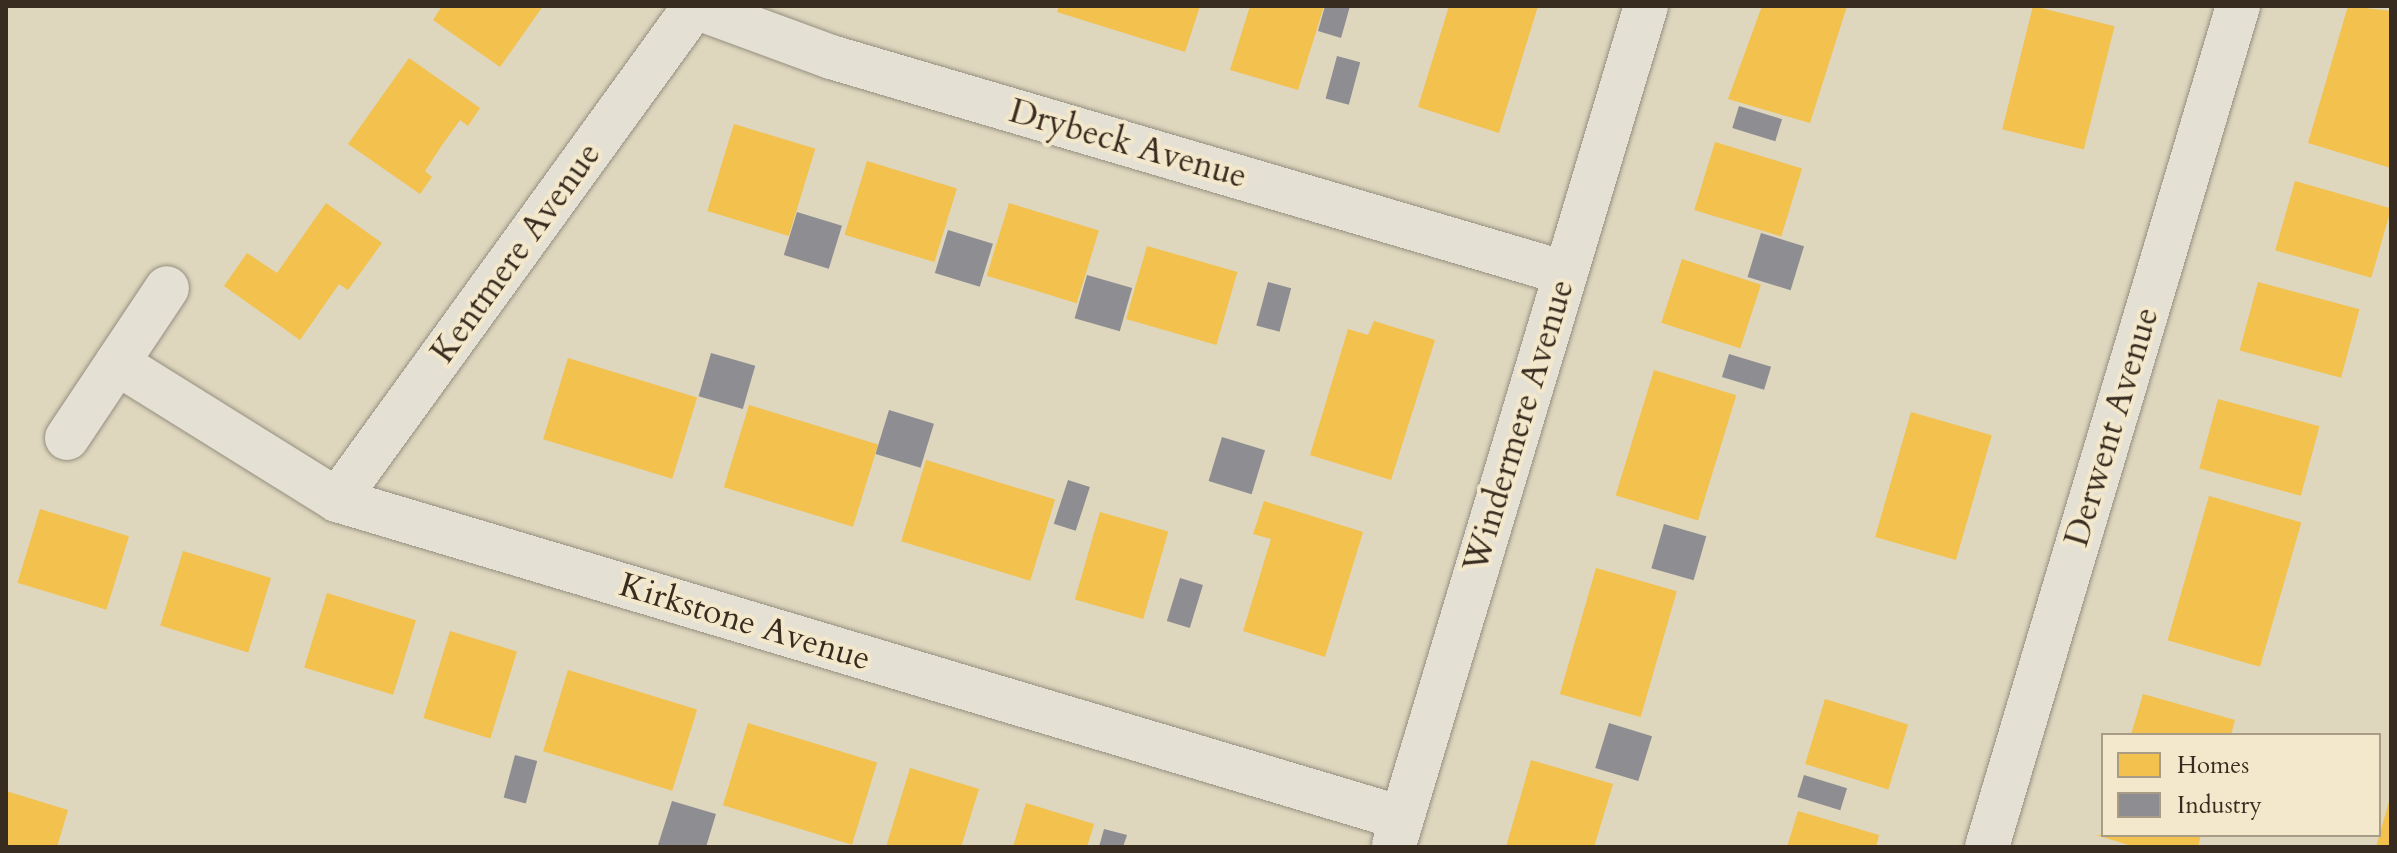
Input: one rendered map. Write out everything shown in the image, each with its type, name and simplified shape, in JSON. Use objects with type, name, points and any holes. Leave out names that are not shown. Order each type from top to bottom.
[{"type":"street","name":"Drybeck Avenue","points":[[695,6],[831,57],[1565,273]]},
{"type":"street","name":"Kentmere Avenue","points":[[337,500],[695,6]]},
{"type":"street","name":"Windermere Avenue","points":[[1398,833],[1646,6]]},
{"type":"street","name":"Derwent Avenue","points":[[1987,847],[2238,6]]},
{"type":"street","points":[[67,438],[167,288]]},
{"type":"street","name":"Kirkstone Avenue","points":[[117,363],[337,500],[1398,833]]},
{"type":"building: Homes","points":[[442,6],[543,6],[500,67],[433,20]]},
{"type":"building: Homes","points":[[1059,6],[1200,6],[1185,52],[1057,12]]},
{"type":"building: Homes","points":[[1250,6],[1324,6],[1298,90],[1230,70]]},
{"type":"building: Homes","points":[[1449,6],[1538,6],[1499,133],[1418,107]]},
{"type":"building: Homes","points":[[1762,6],[1847,6],[1810,123],[1728,99]]},
{"type":"building: Homes","points":[[2033,6],[2115,26],[2084,150],[2002,129]]},
{"type":"building: Homes","points":[[2348,6],[2391,11],[2391,168],[2308,143]]},
{"type":"building: Homes","points":[[409,58],[480,108],[468,126],[460,120],[442,145],[425,171],[432,177],[420,194],[348,144]]},
{"type":"building: Homes","points":[[734,124],[815,149],[789,236],[707,211]]},
{"type":"building: Homes","points":[[1715,142],[1802,169],[1781,237],[1694,210]]},
{"type":"building: Homes","points":[[867,161],[957,188],[934,262],[844,235]]},
{"type":"building: Homes","points":[[2295,181],[2391,209],[2371,278],[2275,250]]},
{"type":"building: Homes","points":[[326,203],[382,243],[348,290],[339,284],[300,340],[224,286],[247,253],[277,273]]},
{"type":"building: Homes","points":[[1009,203],[1099,230],[1077,303],[987,276]]},
{"type":"building: Homes","points":[[1147,246],[1237,272],[1216,345],[1126,319]]},
{"type":"building: Homes","points":[[1682,259],[1761,285],[1740,348],[1661,323]]},
{"type":"building: Homes","points":[[2258,282],[2359,309],[2341,378],[2240,351]]},
{"type":"building: Homes","points":[[1374,321],[1435,340],[1391,480],[1310,455],[1348,329],[1368,335]]},
{"type":"building: Homes","points":[[568,358],[697,397],[672,479],[543,439]]},
{"type":"building: Homes","points":[[1654,370],[1736,395],[1698,520],[1616,495]]},
{"type":"building: Homes","points":[[2218,399],[2319,426],[2301,496],[2199,469]]},
{"type":"building: Homes","points":[[749,405],[878,444],[853,527],[724,487]]},
{"type":"building: Homes","points":[[1911,412],[1992,435],[1956,560],[1875,537]]},
{"type":"building: Homes","points":[[926,460],[1055,499],[1030,581],[901,541]]},
{"type":"building: Homes","points":[[2209,496],[2301,522],[2260,667],[2168,640]]},
{"type":"building: Homes","points":[[1264,501],[1363,532],[1325,657],[1243,631],[1271,539],[1253,534]]},
{"type":"building: Homes","points":[[40,509],[129,536],[106,610],[17,583]]},
{"type":"building: Homes","points":[[1100,512],[1168,532],[1143,619],[1075,599]]},
{"type":"building: Homes","points":[[183,551],[271,578],[248,652],[160,626]]},
{"type":"building: Homes","points":[[1596,568],[1677,591],[1641,717],[1560,694]]},
{"type":"building: Homes","points":[[327,593],[416,620],[393,695],[304,668]]},
{"type":"building: Homes","points":[[450,631],[517,651],[490,738],[423,718]]},
{"type":"building: Homes","points":[[568,670],[697,709],[672,791],[543,751]]},
{"type":"building: Homes","points":[[2143,694],[2235,720],[2232,733],[2132,733]]},
{"type":"building: Homes","points":[[1825,699],[1908,724],[1888,789],[1805,764]]},
{"type":"building: Homes","points":[[748,723],[877,762],[852,845],[723,805]]},
{"type":"building: Homes","points":[[1531,760],[1613,784],[1594,847],[1506,847]]},
{"type":"building: Homes","points":[[910,768],[979,789],[961,847],[886,847]]},
{"type":"building: Homes","points":[[6,791],[68,810],[57,847],[6,847]]},
{"type":"building: Homes","points":[[2390,798],[2391,847],[2376,847]]},
{"type":"building: Homes","points":[[1026,803],[1094,824],[1087,847],[1013,847]]},
{"type":"building: Homes","points":[[1798,811],[1879,835],[1876,847],[1787,847]]},
{"type":"building: Homes","points":[[2102,837],[2200,837],[2198,847],[2135,847]]},
{"type":"building: Industry","points":[[1325,6],[1350,6],[1341,38],[1318,31]]},
{"type":"building: Industry","points":[[1337,56],[1360,62],[1349,105],[1326,99]]},
{"type":"building: Industry","points":[[1739,106],[1782,119],[1775,141],[1732,128]]},
{"type":"building: Industry","points":[[797,212],[842,226],[829,269],[784,255]]},
{"type":"building: Industry","points":[[948,230],[993,244],[980,287],[935,273]]},
{"type":"building: Industry","points":[[1761,233],[1804,246],[1791,290],[1748,277]]},
{"type":"building: Industry","points":[[1087,275],[1132,288],[1120,331],[1075,318]]},
{"type":"building: Industry","points":[[1268,282],[1291,288],[1280,332],[1256,325]]},
{"type":"building: Industry","points":[[711,353],[755,366],[743,409],[699,396]]},
{"type":"building: Industry","points":[[1729,354],[1771,367],[1764,390],[1722,377]]},
{"type":"building: Industry","points":[[889,410],[934,424],[920,468],[876,454]]},
{"type":"building: Industry","points":[[1222,437],[1265,450],[1252,494],[1209,481]]},
{"type":"building: Industry","points":[[1068,480],[1090,487],[1076,531],[1054,524]]},
{"type":"building: Industry","points":[[1664,524],[1706,536],[1694,580],[1651,568]]},
{"type":"building: Industry","points":[[1180,578],[1203,585],[1190,628],[1167,621]]},
{"type":"building: Industry","points":[[1609,723],[1652,736],[1638,781],[1595,768]]},
{"type":"building: Industry","points":[[515,755],[537,761],[526,803],[504,798]]},
{"type":"building: Industry","points":[[1804,775],[1847,788],[1840,810],[1797,797]]},
{"type":"building: Industry","points":[[672,801],[716,814],[706,847],[658,845]]},
{"type":"building: Industry","points":[[1104,829],[1127,835],[1123,847],[1099,847]]}]
